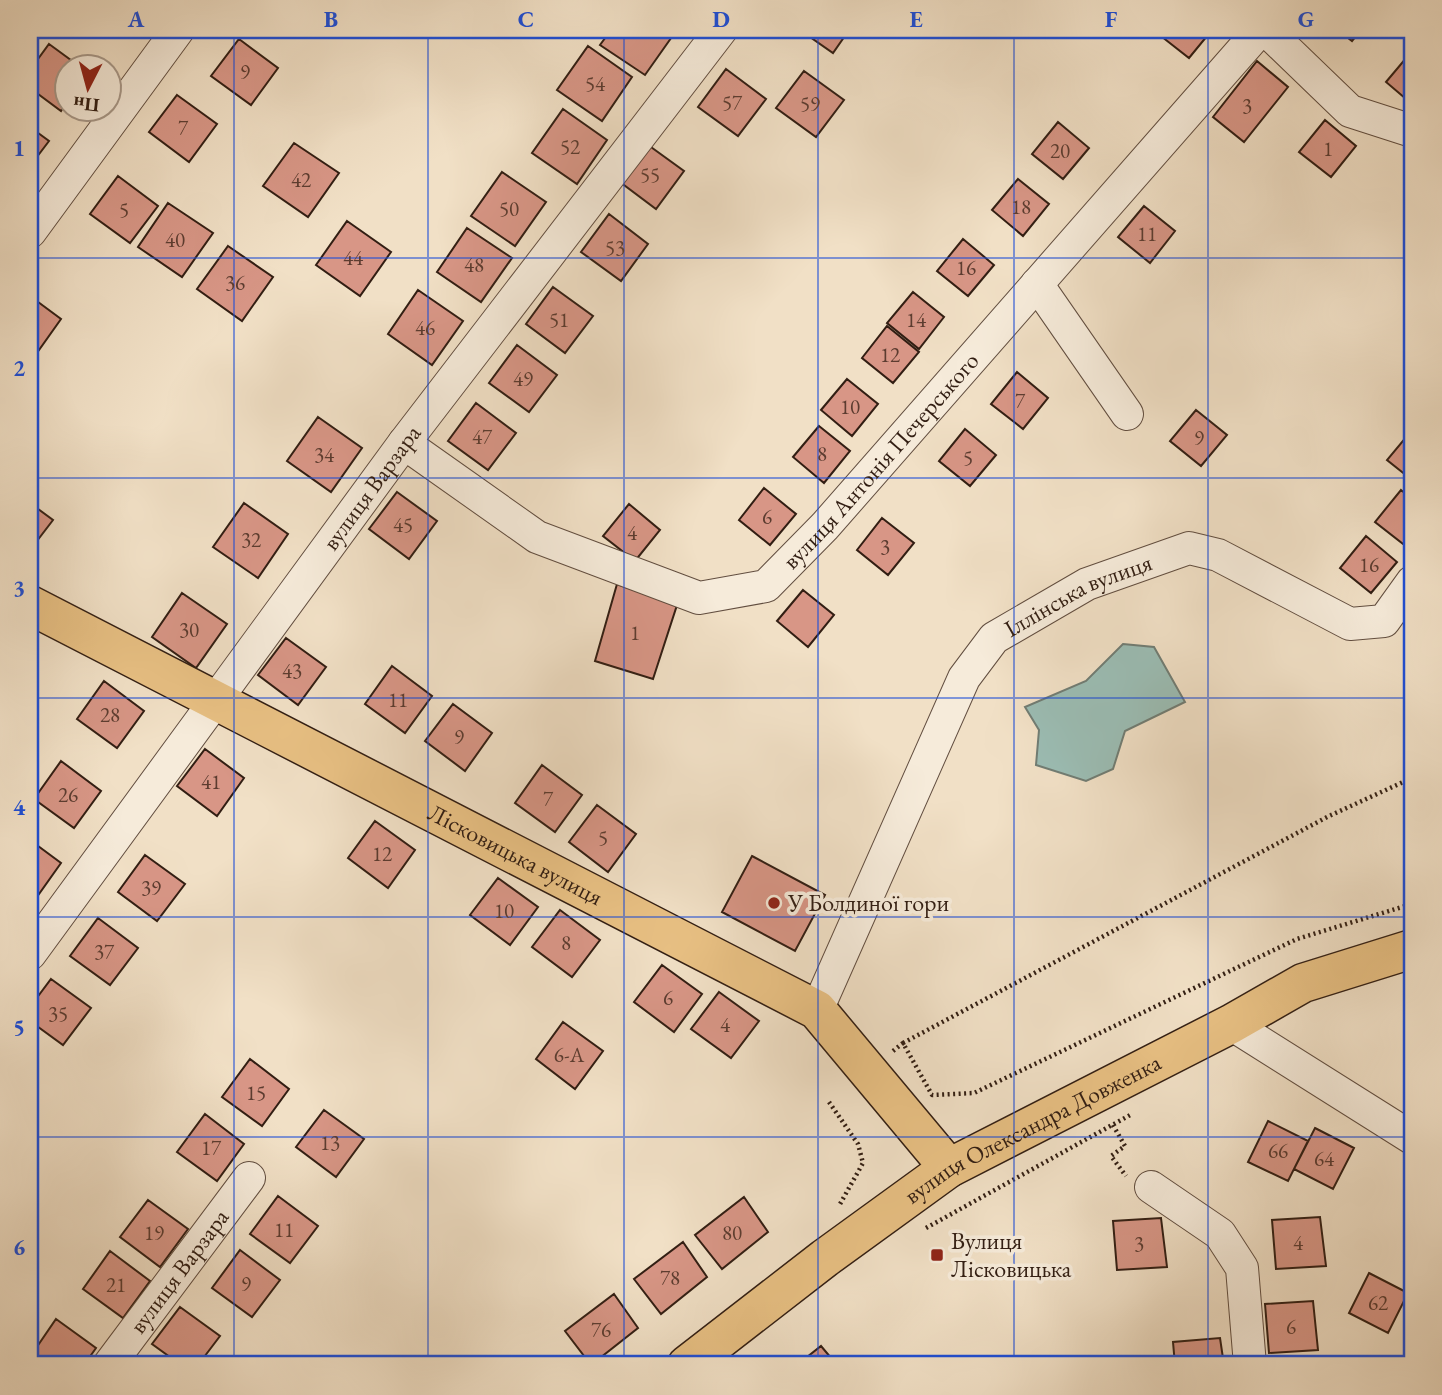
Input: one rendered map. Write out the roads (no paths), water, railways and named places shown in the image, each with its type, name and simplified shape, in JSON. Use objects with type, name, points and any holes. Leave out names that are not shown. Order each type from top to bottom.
[{"type":"main road","name":"Лісковицька вулиця","points":[[30,605],[817,1010],[949,1168]]},
{"type":"main road","name":"вулиця Олександра Довженка","points":[[687,1365],[825,1258],[949,1168],[1231,1024],[1304,983],[1412,949]]},
{"type":"street","points":[[30,232],[178,30]]},
{"type":"street","name":"вулиця Варзара","points":[[30,954],[404,443],[721,30]]},
{"type":"street","name":"вулиця Антонія Печерського","points":[[404,443],[537,537],[699,598],[766,586],[825,526],[1260,30]]},
{"type":"street","points":[[1266,30],[1350,111],[1409,130],[1412,128]]},
{"type":"street","points":[[1037,284],[1127,414]]},
{"type":"street","name":"Іллінська вулиця","points":[[817,1010],[964,678],[994,638],[1087,584],[1189,548],[1218,555],[1350,624],[1384,621],[1412,582]]},
{"type":"street","points":[[1231,1024],[1412,1138]]},
{"type":"street","name":"вулиця Варзара","points":[[109,1365],[249,1178]]},
{"type":"street","points":[[1151,1187],[1220,1234],[1242,1268],[1250,1365]]},
{"type":"water","points":[[1123,644],[1154,647],[1185,702],[1125,731],[1113,769],[1086,781],[1036,765],[1039,730],[1025,707],[1086,681]]},
{"type":"place","name":"У Болдиної гори","points":[[774,903]]},
{"type":"place","name":"Вулиця Лісковицька","points":[[937,1255]]}]
